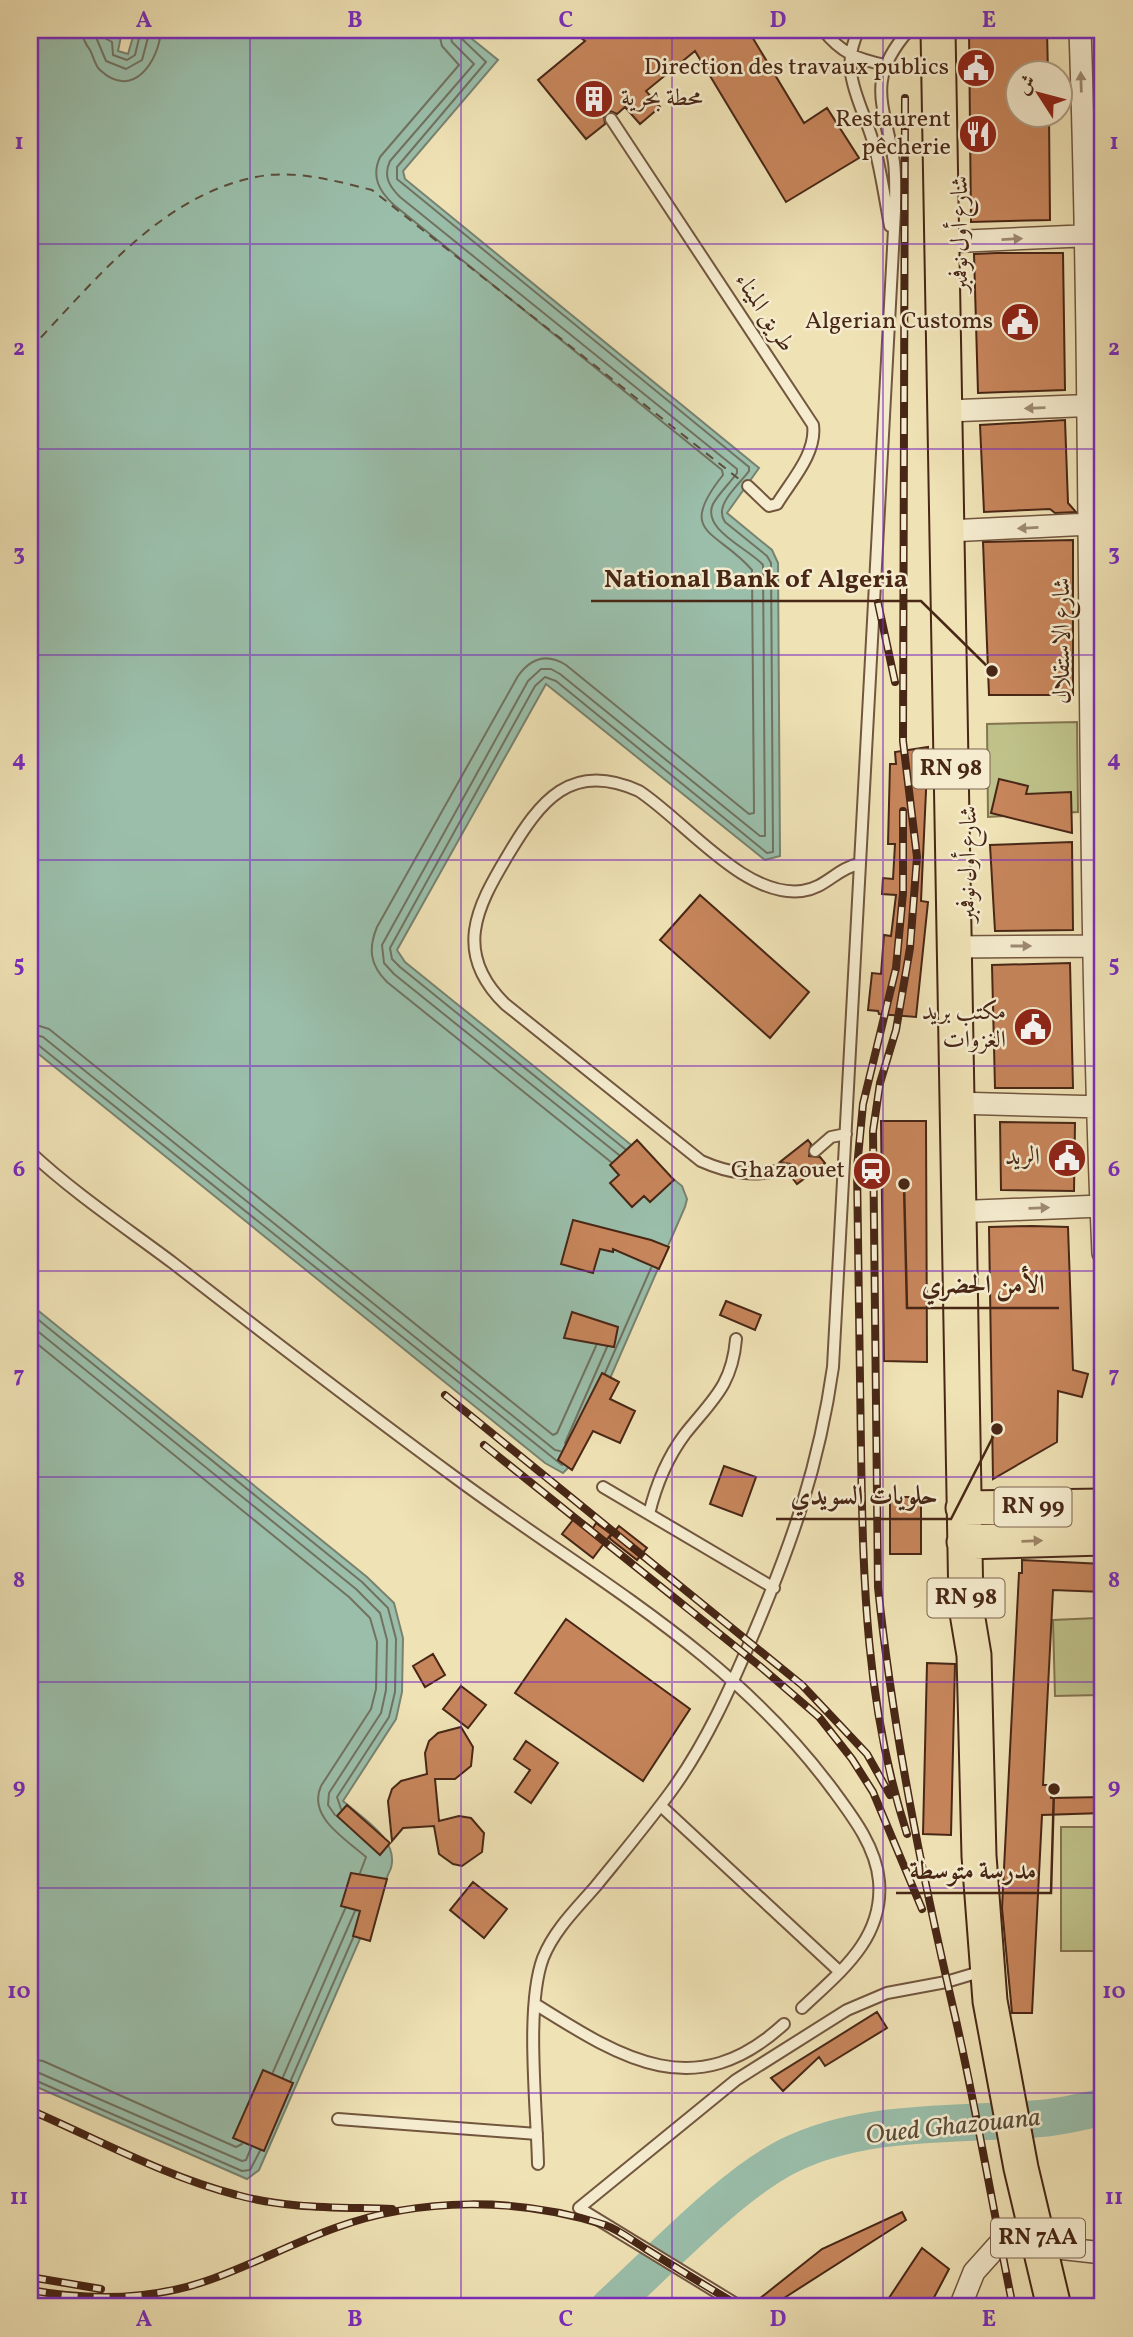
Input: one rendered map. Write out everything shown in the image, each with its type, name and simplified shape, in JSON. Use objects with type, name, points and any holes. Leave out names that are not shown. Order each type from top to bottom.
[{"type":"main road","name":"شارع أول نوفمبر","points":[[938,30],[952,241],[962,1103],[974,1508]]},
{"type":"main road","name":"شارع أول نوفمبر","points":[[952,241],[961,30]]},
{"type":"main road","name":"شارع أول نوفمبر","points":[[962,1103],[976,1211],[974,1508]]},
{"type":"main road","name":"RN 99","points":[[974,1508],[1103,1506]]},
{"type":"main road","name":"RN 98","points":[[974,1508],[975,1542],[966,1607],[974,1655]]},
{"type":"main road","name":"RN 99","points":[[975,1542],[1103,1538]]},
{"type":"main road","name":"RN 7AA","points":[[974,1655],[988,1986],[1021,2168],[1054,2307]]},
{"type":"street","name":"شارع الاستقلال","points":[[1080,30],[1095,235],[1097,475],[1090,524],[1096,575],[1097,946],[1103,1253]]},
{"type":"street","points":[[952,241],[1095,235]]},
{"type":"street","points":[[955,411],[1097,405]]},
{"type":"street","points":[[957,531],[1090,524]]},
{"type":"street","points":[[960,947],[1097,946]]},
{"type":"street","points":[[962,1103],[1101,1107]]},
{"type":"street","points":[[976,1211],[1101,1206]]},
{"type":"street","points":[[960,2307],[974,2272],[1000,2244],[1039,2244],[1103,2253]]},
{"type":"lane","points":[[823,30],[835,45],[849,56],[886,65]]},
{"type":"lane","points":[[859,30],[849,56],[851,83],[874,146],[892,236]]},
{"type":"lane","points":[[538,2164],[535,2004],[539,1971],[550,1943],[661,1806],[700,1746],[734,1679],[774,1588],[803,1510],[826,1415],[833,1367],[896,186],[894,161],[880,98],[886,65],[909,30]]},
{"type":"lane","name":"طريق الميناء","points":[[611,119],[813,425],[815,436],[811,450],[777,504],[769,506],[748,486]]},
{"type":"lane","points":[[785,1169],[754,1175],[737,1174],[701,1160],[505,1004],[494,994],[479,968],[474,941],[476,914],[487,890],[532,814],[554,794],[582,783],[611,782],[639,791],[743,874],[770,888],[784,891],[812,890],[826,885],[848,866],[859,864]]},
{"type":"lane","points":[[815,1151],[831,1137],[846,1134]]},
{"type":"lane","points":[[30,1152],[460,1481],[668,1626],[734,1679],[818,1769],[872,1851],[879,1882],[877,1914],[867,1941],[840,1972],[802,2008]]},
{"type":"lane","points":[[649,1514],[659,1482],[673,1452],[726,1382],[735,1357],[737,1339]]},
{"type":"lane","points":[[603,1487],[774,1588]]},
{"type":"lane","points":[[661,1806],[840,1972]]},
{"type":"lane","points":[[741,2307],[579,2208],[747,2073],[869,1999],[988,1986]]},
{"type":"lane","points":[[535,2004],[633,2060],[667,2068],[702,2068],[734,2059],[762,2043],[784,2024]]},
{"type":"lane","points":[[338,2119],[537,2134]]},
{"type":"green space","points":[[1077,722],[1078,812],[988,817],[987,724]]},
{"type":"green space","points":[[1097,1618],[1099,1695],[1055,1696],[1053,1620]]},
{"type":"green space","points":[[1061,1827],[1103,1827],[1103,1951],[1061,1951]]},
{"type":"water","points":[[30,30],[98,30],[121,36],[118,51],[128,54],[135,30],[461,30],[498,60],[403,171],[405,179],[759,468],[727,513],[772,550],[778,563],[780,856],[765,860],[546,684],[397,950],[405,962],[682,1186],[687,1199],[573,1463],[563,1473],[545,1463],[30,1047]]},
{"type":"water","points":[[30,1304],[367,1577],[394,1603],[403,1638],[402,1692],[396,1719],[343,1801],[369,1822],[384,1839],[390,1848],[391,1868],[259,2170],[247,2179],[30,2084]]},
{"type":"building","points":[[571,30],[748,30],[804,123],[827,108],[859,158],[786,202],[695,51],[646,91],[660,107],[640,124],[625,107],[617,114],[610,111],[604,116],[605,124],[586,139],[538,80],[585,41]]},
{"type":"building","points":[[969,30],[1047,30],[1048,60],[1004,60],[1004,130],[1049,130],[1050,220],[971,222]]},
{"type":"building","name":"Algerian Customs","points":[[1063,253],[1065,390],[978,393],[974,254]]},
{"type":"building","points":[[1065,420],[1068,503],[1076,512],[1055,513],[1050,509],[984,512],[980,425]]},
{"type":"building","points":[[1073,540],[1073,695],[989,695],[983,542]]},
{"type":"building","points":[[928,747],[921,901],[928,902],[916,1017],[879,1014],[878,1011],[868,1010],[872,973],[881,974],[884,935],[891,936],[896,895],[882,894],[883,878],[893,879],[895,844],[888,844],[890,764],[896,764],[895,752]]},
{"type":"building","points":[[999,779],[1028,786],[1026,794],[1071,792],[1072,833],[991,813]]},
{"type":"building","points":[[1072,842],[1073,930],[995,931],[990,845]]},
{"type":"building","points":[[700,895],[809,992],[770,1038],[660,940]]},
{"type":"building","name":"مكتب بريد الغزوات","points":[[1070,963],[1073,1088],[995,1088],[992,965]]},
{"type":"building","points":[[881,1121],[926,1121],[927,1362],[884,1361]]},
{"type":"building","points":[[1000,1122],[1075,1123],[1074,1191],[1001,1190]]},
{"type":"building","points":[[637,1140],[674,1180],[650,1202],[644,1196],[632,1207],[610,1183],[619,1175],[610,1165]]},
{"type":"building","points":[[808,1140],[811,1144],[809,1156],[820,1157],[825,1163],[797,1184],[790,1175],[791,1164],[780,1162]]},
{"type":"building","points":[[573,1220],[669,1247],[659,1269],[613,1249],[613,1252],[600,1249],[593,1273],[561,1264]]},
{"type":"building","points":[[989,1227],[1068,1227],[1073,1370],[1088,1374],[1082,1397],[1058,1391],[1057,1442],[993,1479]]},
{"type":"building","points":[[726,1301],[761,1315],[755,1330],[720,1315]]},
{"type":"building","points":[[572,1312],[618,1327],[614,1347],[564,1338]]},
{"type":"building","points":[[602,1373],[619,1382],[610,1399],[635,1411],[620,1443],[593,1431],[572,1470],[558,1460]]},
{"type":"building","points":[[724,1466],[756,1477],[742,1516],[710,1504]]},
{"type":"building","points":[[890,1497],[921,1497],[921,1554],[890,1554]]},
{"type":"building","points":[[576,1516],[593,1528],[596,1523],[611,1534],[593,1558],[562,1534]]},
{"type":"building","points":[[619,1526],[647,1548],[637,1560],[609,1538]]},
{"type":"building","points":[[1022,1560],[1103,1564],[1103,1592],[1053,1590],[1043,1785],[1051,1785],[1051,1798],[1103,1797],[1103,1813],[1042,1815],[1032,2013],[1012,2013],[1002,1908],[1019,1573],[1022,1573]]},
{"type":"building","points":[[566,1619],[690,1709],[643,1781],[515,1693]]},
{"type":"building","points":[[433,1654],[445,1675],[425,1687],[413,1666]]},
{"type":"building","points":[[927,1663],[955,1664],[951,1835],[923,1834]]},
{"type":"building","points":[[461,1686],[486,1705],[468,1728],[443,1709]]},
{"type":"building","points":[[461,1727],[473,1747],[471,1766],[455,1779],[435,1779],[439,1821],[459,1816],[471,1818],[484,1833],[482,1852],[462,1866],[453,1864],[439,1854],[434,1826],[403,1828],[392,1841],[388,1801],[392,1789],[401,1781],[427,1774],[425,1753],[429,1741],[438,1733]]},
{"type":"building","points":[[526,1741],[558,1763],[531,1803],[515,1792],[530,1770],[514,1759]]},
{"type":"building","points":[[347,1805],[390,1843],[380,1855],[337,1816]]},
{"type":"building","points":[[351,1873],[387,1879],[370,1941],[353,1936],[360,1911],[341,1906]]},
{"type":"building","points":[[473,1882],[507,1909],[484,1938],[450,1910]]},
{"type":"building","points":[[877,2012],[887,2028],[825,2066],[819,2057],[783,2091],[771,2078]]},
{"type":"building","points":[[263,2070],[293,2083],[264,2151],[233,2138]]},
{"type":"building","points":[[902,2212],[906,2220],[770,2307],[749,2307],[822,2249]]},
{"type":"building","points":[[922,2248],[949,2269],[929,2307],[883,2307]]},
{"type":"waterway","name":"Oued Ghazouana","points":[[609,2307],[742,2186],[765,2169],[818,2143],[881,2129],[1046,2118],[1103,2107]]},
{"type":"ferry route","points":[[30,349],[131,245],[189,202],[221,187],[256,177],[285,174],[329,180],[372,190],[744,483]]},
{"type":"railway","points":[[905,98],[903,741],[917,857],[910,948],[896,1030],[880,1083],[873,1131],[878,1587],[910,1803],[971,2088],[1013,2307]]},
{"type":"railway","points":[[878,603],[895,682]]},
{"type":"railway","points":[[903,811],[903,893],[896,968],[863,1104],[857,1168],[862,1499],[869,1644],[883,1739],[907,1834]]},
{"type":"railway","points":[[445,1395],[802,1685],[867,1754],[890,1795]]},
{"type":"railway","points":[[484,1445],[762,1668],[819,1717],[852,1759],[873,1792],[922,1909]]},
{"type":"railway","points":[[30,2110],[158,2168],[237,2195],[294,2205],[392,2209]]},
{"type":"railway","points":[[30,2290],[99,2297],[168,2291],[212,2279],[319,2234],[367,2218],[435,2206],[470,2204],[539,2209],[605,2225],[741,2307]]},
{"type":"railway","points":[[30,2277],[101,2289]]},
{"type":"place","name":"Direction des travaux publics","points":[[976,68]]},
{"type":"place","name":"محطة بحرية","points":[[594,99]]},
{"type":"place","name":"Restaurent pêcherie","points":[[978,134]]},
{"type":"place","name":"Algerian Customs","points":[[1020,322]]},
{"type":"place","name":"National Bank of Algeria","points":[[992,671]]},
{"type":"place","name":"مكتب بريد الغزوات","points":[[1033,1027]]},
{"type":"place","name":"الريد","points":[[1067,1158]]},
{"type":"place","name":"Ghazaouet","points":[[872,1171]]},
{"type":"place","name":"الأمن الحضري","points":[[904,1184]]},
{"type":"place","name":"حلويات السويدي","points":[[997,1429]]},
{"type":"place","name":"مدرسة متوسطة","points":[[1054,1789]]}]
